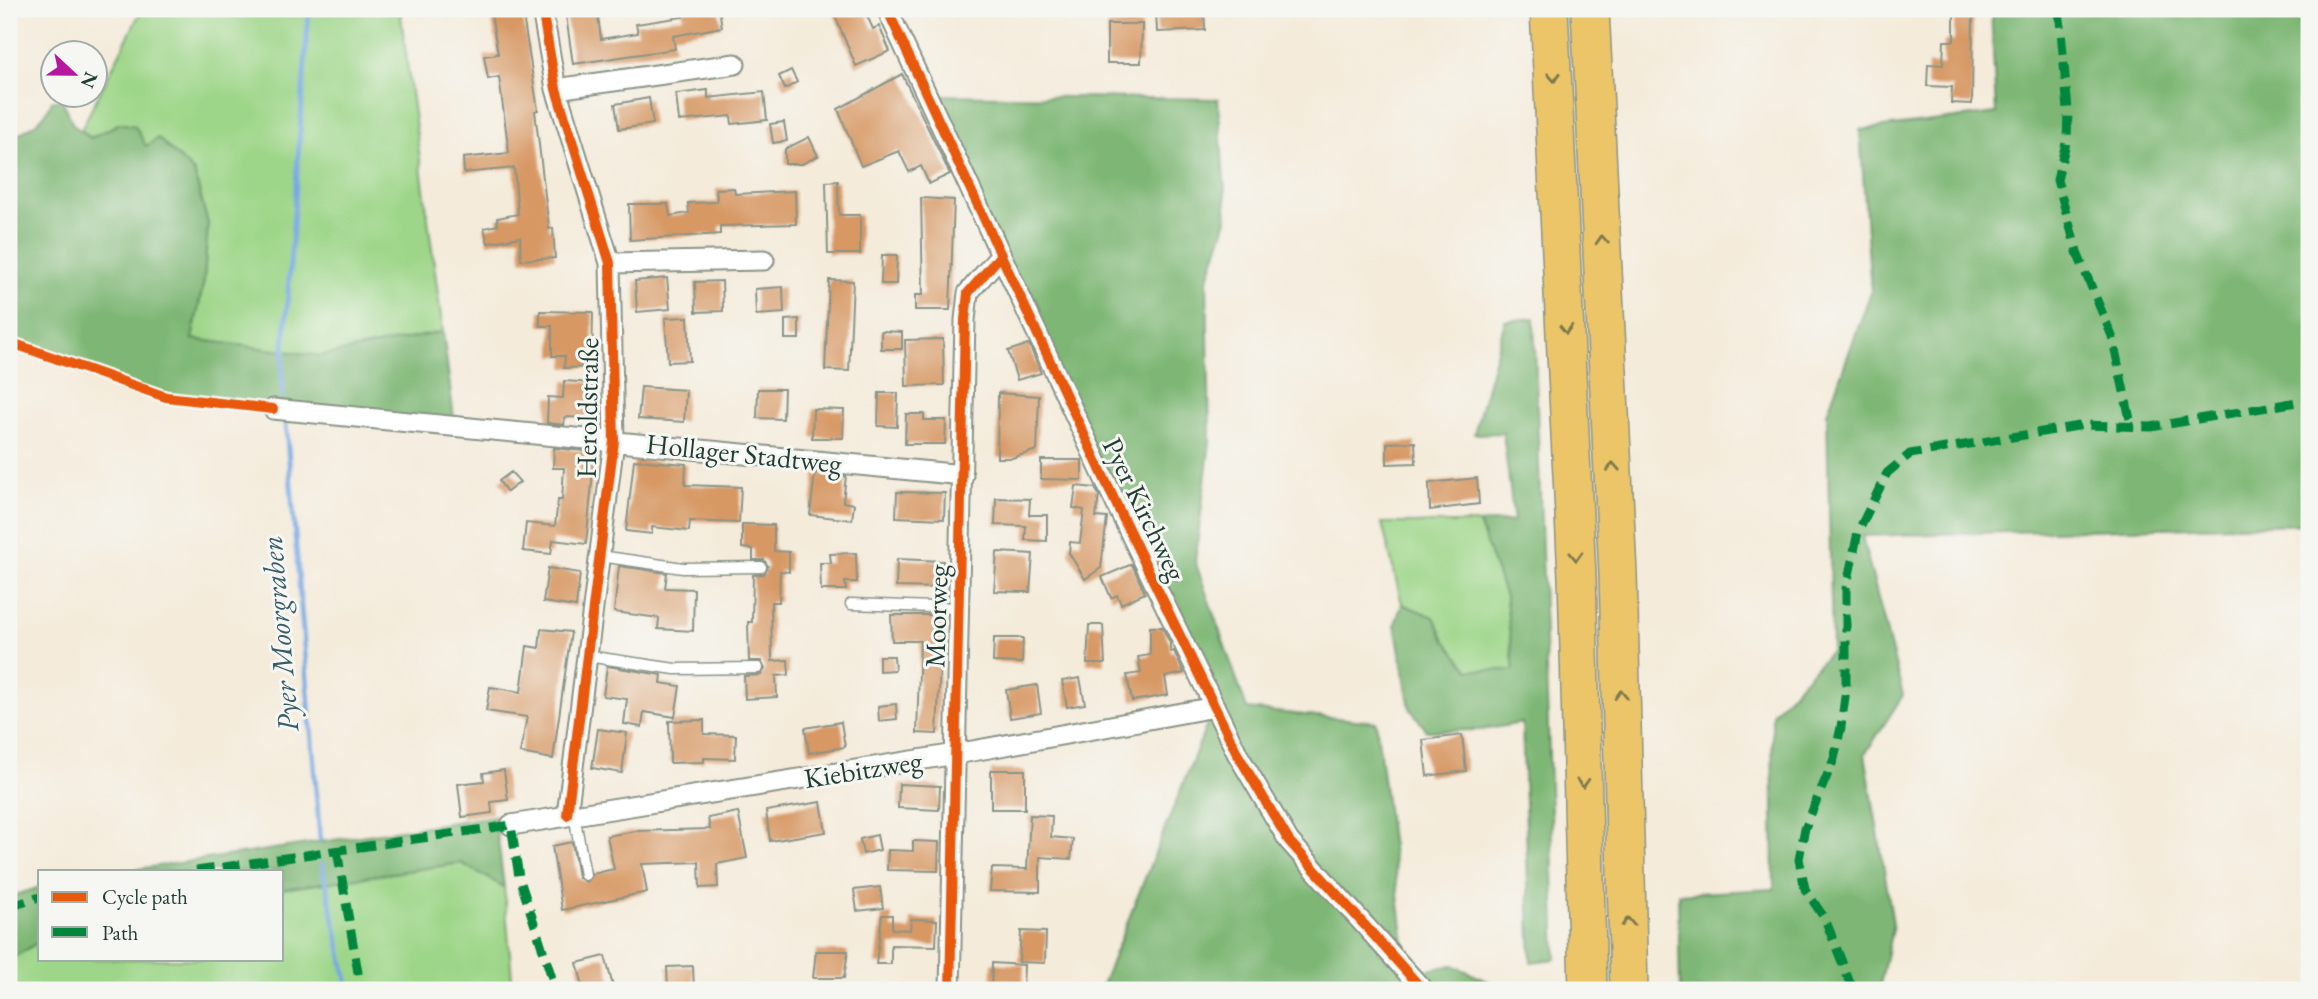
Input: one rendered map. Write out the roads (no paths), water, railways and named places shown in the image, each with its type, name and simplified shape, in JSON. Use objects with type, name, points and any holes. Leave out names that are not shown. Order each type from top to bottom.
[{"type":"highway","points":[[1549,9],[1577,576],[1588,990]]},
{"type":"highway","points":[[1590,9],[1617,561],[1629,990]]},
{"type":"street","name":"Heroldstraße","points":[[541,9],[555,89],[610,263],[614,440],[570,814]]},
{"type":"street","name":"Pyer Kirchweg","points":[[887,9],[1000,256],[1238,755],[1289,841],[1405,982],[1423,990]]},
{"type":"street","points":[[555,89],[735,64]]},
{"type":"street","name":"Moorweg","points":[[950,990],[963,475],[963,367],[968,293],[1000,256]]},
{"type":"street","points":[[610,263],[764,260]]},
{"type":"street","name":"Hollager Stadtweg","points":[[274,409],[963,475]]},
{"type":"street","name":"Kiebitzweg","points":[[511,825],[956,754],[1214,707]]},
{"type":"lane","points":[[600,556],[683,568],[761,567]]},
{"type":"lane","points":[[850,604],[960,608]]},
{"type":"lane","points":[[587,656],[675,669],[758,668]]},
{"type":"lane","points":[[570,814],[584,874]]},
{"type":"waterway","name":"Pyer Moorgraben","points":[[283,396],[282,374],[309,9]]},
{"type":"waterway","name":"Pyer Moorgraben","points":[[286,424],[320,839]]},
{"type":"waterway","name":"Pyer Moorgraben","points":[[322,864],[349,990]]}]
